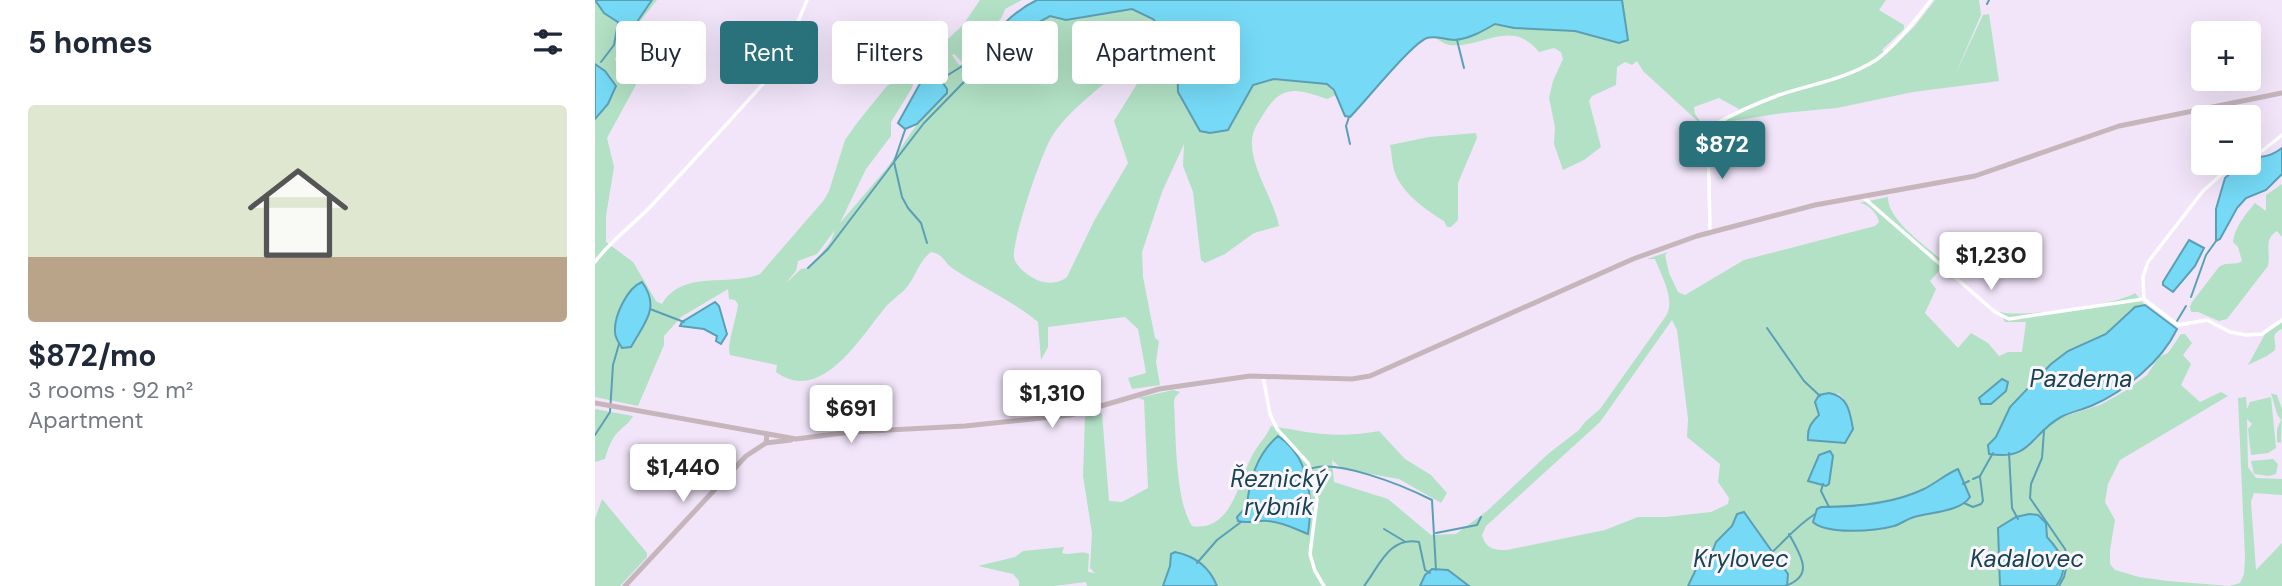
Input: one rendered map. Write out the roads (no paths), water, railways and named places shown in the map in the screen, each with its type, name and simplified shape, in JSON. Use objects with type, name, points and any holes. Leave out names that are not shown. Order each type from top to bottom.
[{"type":"main road","points":[[625,586],[747,456],[766,443],[851,432],[1021,421],[1083,412],[1127,397],[1159,390],[1263,375],[1352,379],[1370,376],[1633,259],[1710,232],[1815,205],[1975,176],[2131,123],[2282,93]]},
{"type":"main road","points":[[595,402],[796,439]]},
{"type":"main road","points":[[766,443],[767,434]]},
{"type":"street","points":[[595,262],[698,156],[776,69],[807,0]]},
{"type":"street","points":[[1710,232],[1710,127],[1781,94],[1831,82],[1877,59],[1931,0]]},
{"type":"street","points":[[2261,151],[2282,135]]},
{"type":"street","points":[[2144,299],[2143,276],[2148,262],[2203,191],[2221,175]]},
{"type":"street","points":[[1864,197],[1995,312],[2009,319],[2144,299],[2178,325],[2207,320],[2240,335],[2262,334],[2282,320]]},
{"type":"street","points":[[1263,375],[1270,414],[1276,429],[1308,463],[1313,478],[1317,499],[1311,561],[1324,586]]},
{"type":"water","points":[[595,0],[652,0],[638,21],[616,21],[604,13]]},
{"type":"water","points":[[1037,0],[1622,0],[1628,40],[1619,43],[1575,31],[1514,28],[1495,24],[1460,39],[1430,37],[1411,50],[1350,117],[1345,116],[1334,90],[1327,84],[1274,79],[1253,85],[1228,130],[1210,133],[1200,131],[1178,92],[1178,84],[1240,84],[1240,21],[1155,21],[1132,9],[1066,20],[1050,16],[1041,21],[1007,21]]},
{"type":"water","points":[[595,64],[605,71],[616,86],[608,104],[595,119]]},
{"type":"water","points":[[920,84],[944,84],[947,93],[917,124],[905,129],[898,123]]},
{"type":"water","points":[[2282,148],[2282,174],[2266,190],[2246,198],[2237,208],[2220,239],[2216,241],[2216,209],[2225,178],[2228,175],[2261,175],[2261,157]]},
{"type":"water","points":[[2189,240],[2204,248],[2195,266],[2173,292],[2163,285],[2163,282]]},
{"type":"water","points":[[642,282],[650,300],[649,315],[631,347],[622,348],[615,334],[617,318],[631,290]]},
{"type":"water","points":[[715,302],[719,306],[727,334],[721,344],[716,341],[717,336],[704,329],[680,326],[682,322]]},
{"type":"water","name":"Pazderna","points":[[2145,305],[2177,329],[2152,364],[2129,384],[2104,400],[2061,417],[2023,450],[2014,454],[1989,454],[1988,445],[1996,437],[2010,407],[2051,364],[2068,351],[2106,334],[2135,307]]},
{"type":"water","points":[[2002,379],[2008,382],[2006,391],[1991,404],[1981,404],[1979,398]]},
{"type":"water","points":[[1829,393],[1844,401],[1849,411],[1853,429],[1845,443],[1808,440],[1810,426],[1819,415],[1815,402],[1819,395]]},
{"type":"water","name":"Řeznický rybník","points":[[1278,436],[1297,456],[1307,480],[1310,507],[1308,534],[1284,524],[1238,521],[1237,517],[1247,506],[1259,459]]},
{"type":"water","points":[[1830,451],[1833,456],[1829,484],[1826,486],[1808,481],[1819,455]]},
{"type":"water","points":[[1958,469],[1970,497],[1952,509],[1876,529],[1829,529],[1813,522],[1817,509],[1821,507],[1861,505],[1900,498],[1924,489]]},
{"type":"water","name":"Krylovec","points":[[1744,512],[1788,574],[1787,586],[1688,586],[1700,561],[1711,555],[1716,542],[1732,526],[1737,514]]},
{"type":"water","name":"Kadalovec","points":[[2038,515],[2046,523],[2047,537],[2062,560],[2063,572],[2056,586],[2000,586],[1998,528],[2016,517]]},
{"type":"water","points":[[1175,552],[1201,563],[1217,586],[1163,586],[1171,554]]},
{"type":"water","points":[[1432,569],[1448,570],[1469,586],[1420,586],[1425,575]]},
{"type":"waterway","points":[[1987,4],[1989,0]]},
{"type":"waterway","points":[[601,62],[614,45],[616,34]]},
{"type":"waterway","points":[[1457,40],[1464,68]]},
{"type":"waterway","points":[[948,75],[962,66]]},
{"type":"waterway","points":[[927,243],[921,223],[902,197],[894,162],[924,123],[962,84]]},
{"type":"waterway","points":[[1349,117],[1346,126],[1350,144]]},
{"type":"waterway","points":[[808,268],[828,249],[894,162],[905,130]]},
{"type":"waterway","points":[[2191,297],[2206,255],[2216,241]]},
{"type":"waterway","points":[[2177,321],[2186,306]]},
{"type":"waterway","points":[[650,309],[684,322]]},
{"type":"waterway","points":[[1767,328],[1804,381],[1820,396]]},
{"type":"waterway","points":[[595,435],[610,412],[613,365],[619,344]]},
{"type":"waterway","points":[[2044,431],[2042,458],[2031,484],[2030,498],[2065,549],[2068,560],[2059,586]]},
{"type":"waterway","points":[[1973,479],[1980,476],[1993,453]]},
{"type":"waterway","points":[[2009,453],[2012,508],[2018,519]]},
{"type":"waterway","points":[[1306,471],[1318,467],[1350,470],[1387,481],[1432,500],[1436,570]]},
{"type":"waterway","points":[[1964,503],[1973,507],[1983,501],[1980,477]]},
{"type":"waterway","points":[[1963,484],[1969,481]]},
{"type":"waterway","points":[[1823,484],[1821,491],[1829,507]]},
{"type":"waterway","points":[[1770,554],[1796,528],[1815,514]]},
{"type":"waterway","points":[[1436,533],[1477,525],[1481,517]]},
{"type":"waterway","points":[[1197,563],[1217,540],[1241,522]]},
{"type":"waterway","points":[[1384,529],[1404,541]]},
{"type":"waterway","points":[[1785,586],[1795,581],[1803,570],[1801,557],[1789,534]]},
{"type":"waterway","points":[[1364,586],[1392,548],[1409,541],[1419,542],[1425,570],[1430,573]]}]
